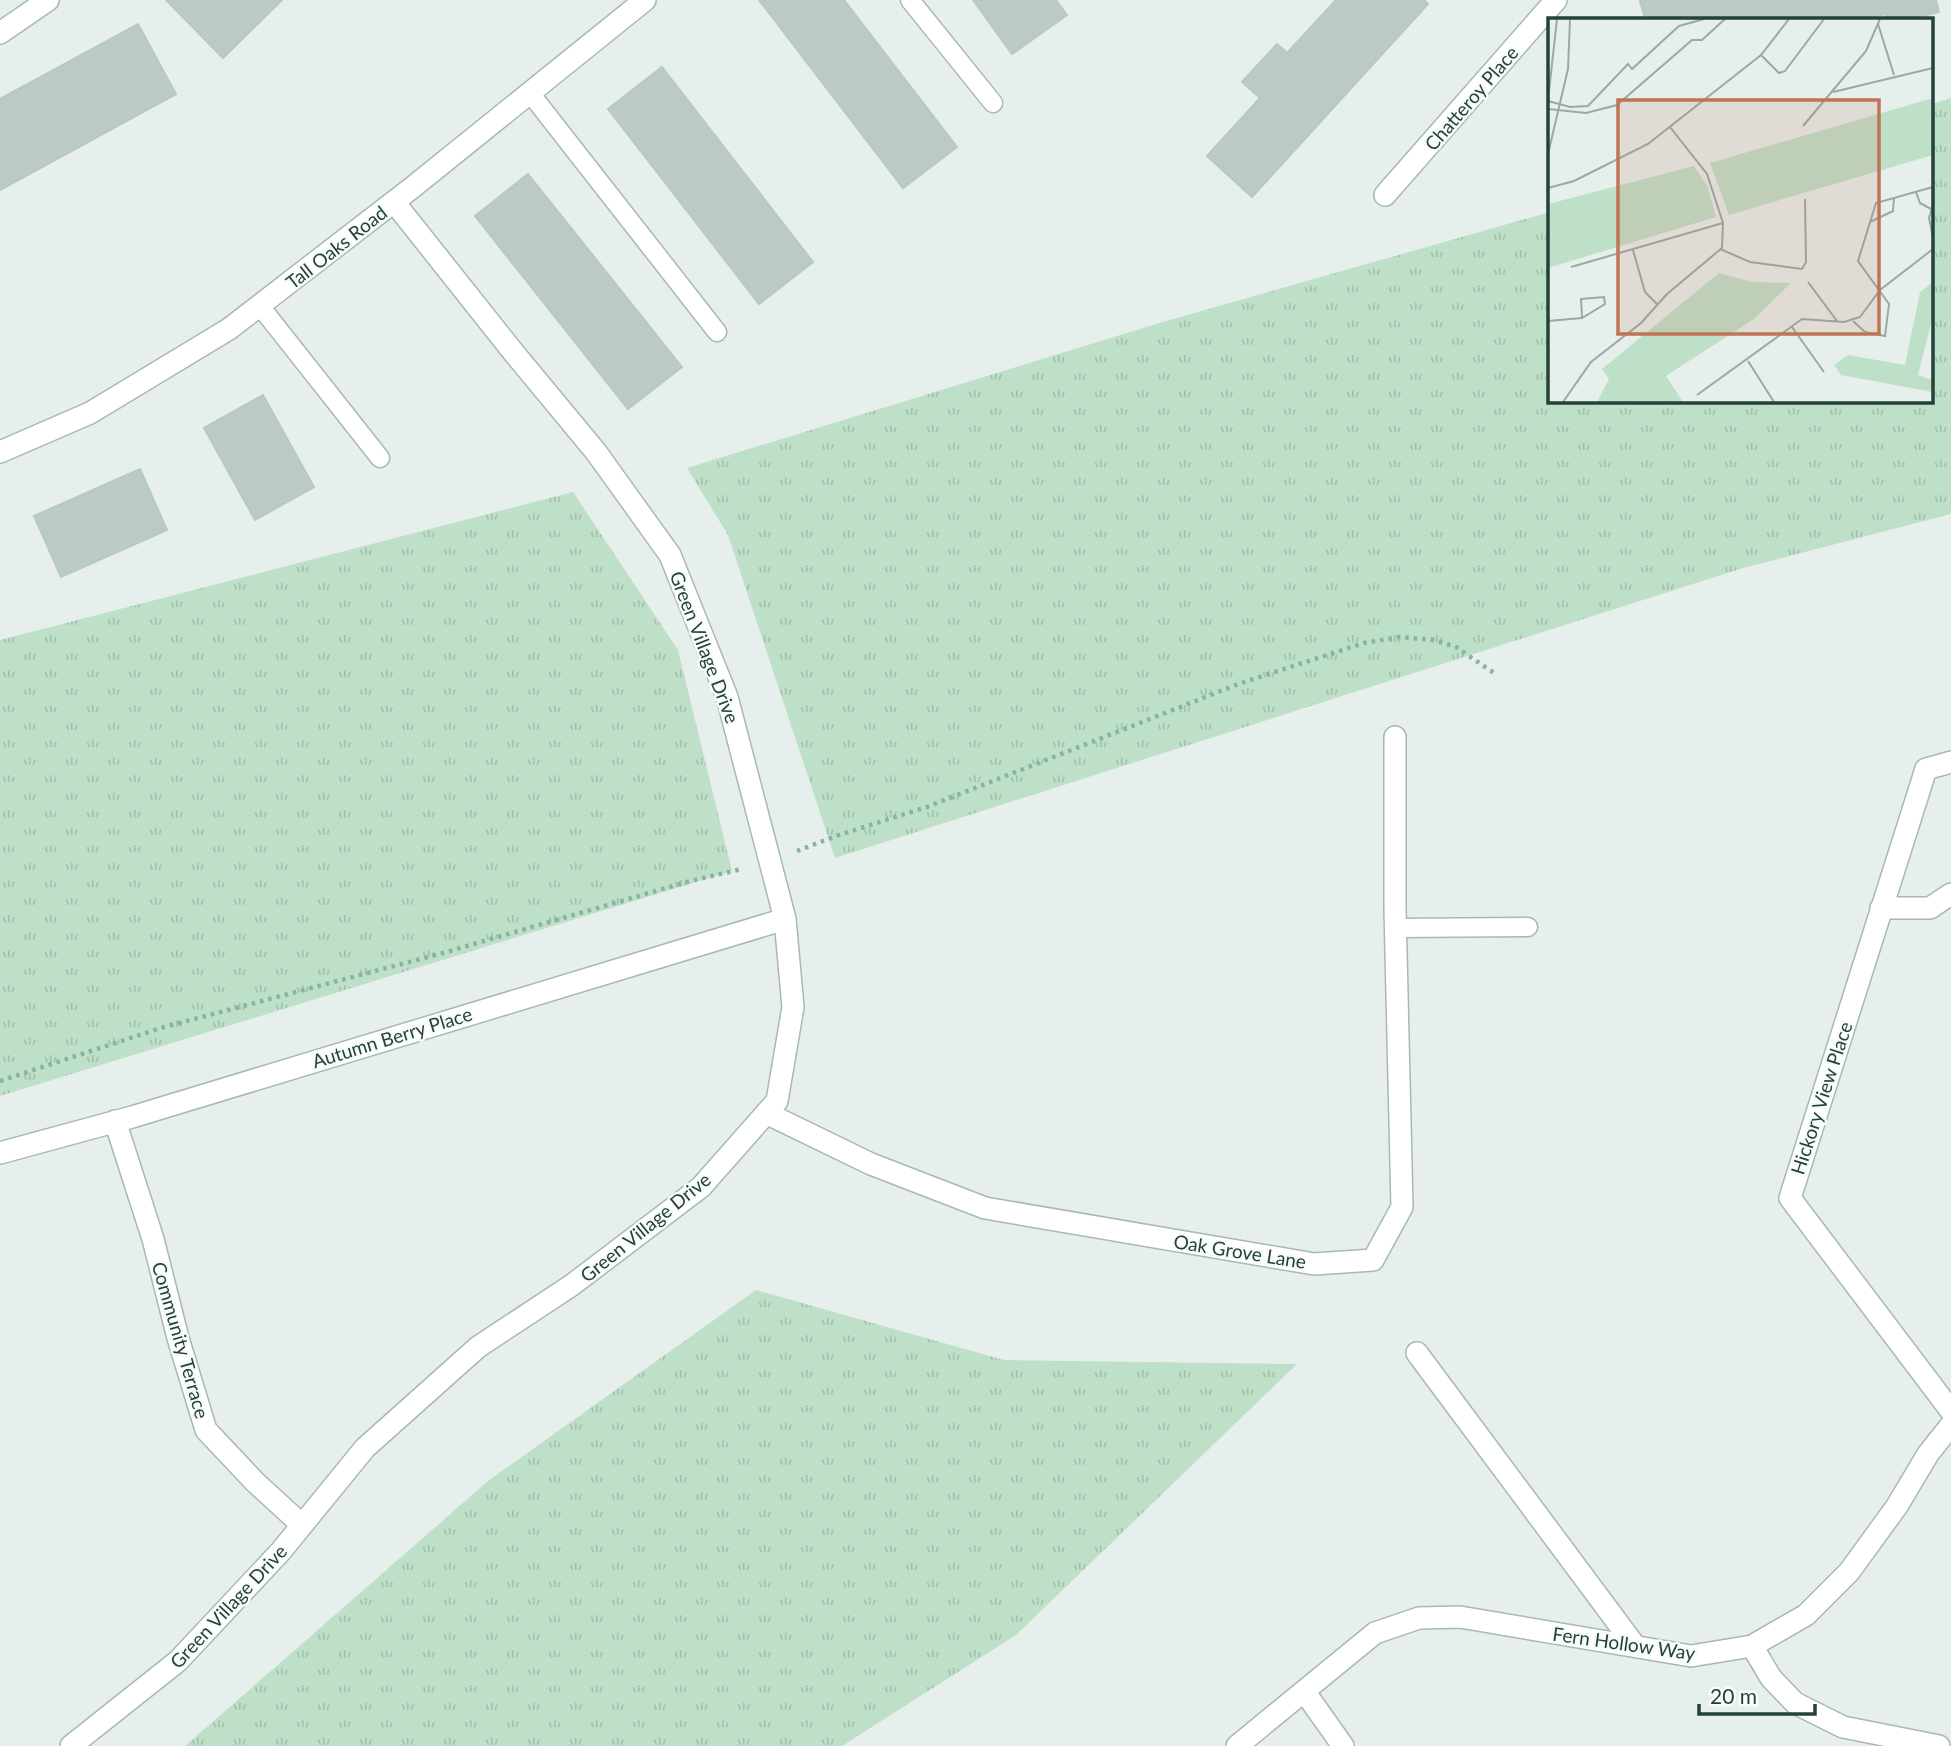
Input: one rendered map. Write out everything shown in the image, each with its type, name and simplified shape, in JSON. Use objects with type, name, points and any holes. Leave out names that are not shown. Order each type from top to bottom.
[{"type":"street","points":[[0,33],[48,0]]},
{"type":"street","name":"Tall Oaks Road","points":[[0,452],[90,413],[229,329],[394,202],[645,0]]},
{"type":"street","name":"Chatteroy Place","points":[[1385,195],[1556,0]]},
{"type":"street","name":"Green Village Drive","points":[[71,1746],[178,1661],[302,1525],[365,1448],[478,1347],[572,1285],[701,1187],[777,1101],[793,1007],[785,919],[727,697],[670,555],[596,452],[394,202]]},
{"type":"street","name":"Oak Grove Lane","points":[[766,1112],[871,1164],[985,1208],[1314,1264],[1373,1260],[1402,1207],[1395,737]]},
{"type":"street","name":"Hickory View Place","points":[[1951,762],[1926,769],[1790,1198],[1951,1411]]},
{"type":"street","points":[[1881,908],[1930,908],[1951,894]]},
{"type":"street","name":"Autumn Berry Place","points":[[0,1153],[115,1121],[785,919]]},
{"type":"street","name":"Community Terrace","points":[[115,1121],[153,1239],[178,1338],[206,1430],[255,1482],[302,1525]]},
{"type":"street","points":[[1417,1353],[1635,1646]]},
{"type":"street","name":"Fern Hollow Way","points":[[1237,1746],[1376,1633],[1419,1618],[1460,1617],[1692,1656],[1752,1646],[1806,1615],[1849,1572],[1897,1506],[1928,1454],[1951,1425]]},
{"type":"street","points":[[1752,1646],[1771,1678],[1795,1703],[1843,1727],[1939,1746]]},
{"type":"street","points":[[1304,1691],[1343,1746]]},
{"type":"lane","points":[[910,0],[993,103]]},
{"type":"lane","points":[[530,93],[717,332]]},
{"type":"lane","points":[[260,306],[380,458]]},
{"type":"lane","points":[[1396,928],[1528,927]]},
{"type":"green space","points":[[1951,98],[1951,514],[1743,568],[835,858],[728,535],[687,468],[1166,321],[1548,213],[1548,402],[1934,402],[1934,103]]},
{"type":"green space","points":[[573,492],[678,650],[732,871],[0,1096],[0,640]]},
{"type":"green space","points":[[756,1290],[1004,1360],[1297,1364],[1016,1635],[842,1746],[185,1746],[488,1481]]},
{"type":"building","points":[[166,0],[282,0],[223,58]]},
{"type":"building","points":[[759,0],[844,0],[957,147],[903,188]]},
{"type":"building","points":[[973,0],[1056,0],[1067,15],[1012,54]]},
{"type":"building","points":[[1336,0],[1424,0],[1428,4],[1252,197],[1207,156],[1260,98],[1242,82],[1277,44],[1287,53]]},
{"type":"building","points":[[1936,0],[1939,12],[1914,18],[1887,18],[1885,14],[1869,18],[1645,18],[1640,1]]},
{"type":"building","points":[[138,24],[176,94],[0,190],[0,99]]},
{"type":"building","points":[[662,67],[813,262],[759,304],[608,109]]},
{"type":"building","points":[[528,174],[682,367],[628,409],[475,216]]},
{"type":"building","points":[[263,395],[314,487],[255,520],[204,428]]},
{"type":"building","points":[[140,469],[167,530],[61,577],[34,516]]}]
